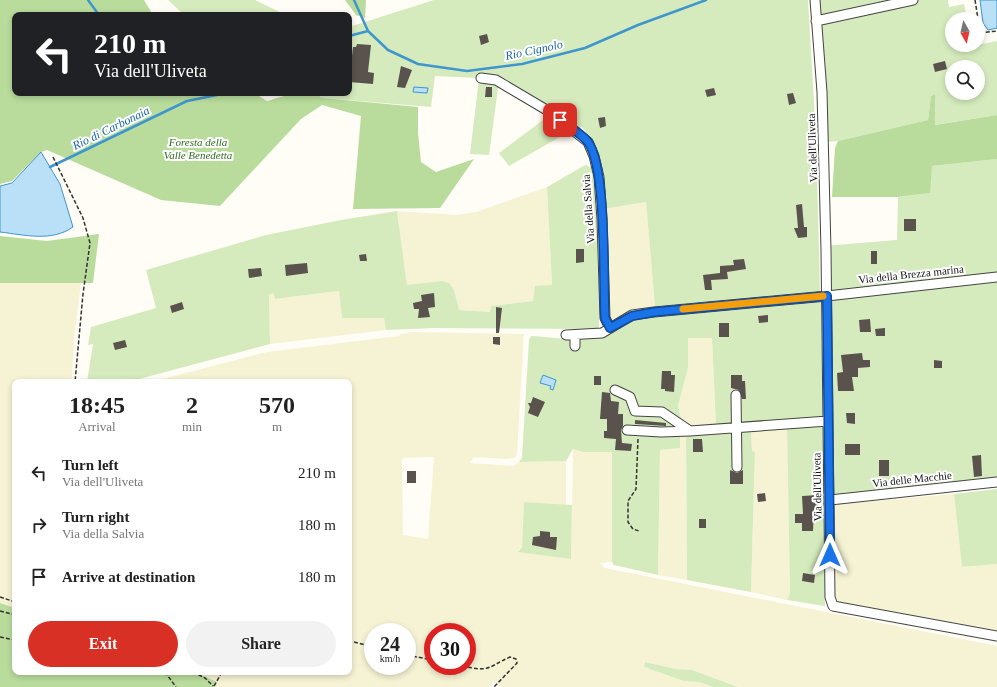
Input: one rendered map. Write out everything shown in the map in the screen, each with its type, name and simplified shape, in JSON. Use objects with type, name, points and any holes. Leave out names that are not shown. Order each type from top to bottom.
[{"type":"street","name":"Via dell'Uliveta","points":[[814,0],[822,92],[830,500],[834,542],[830,597],[833,606],[997,636]]},
{"type":"street","points":[[816,21],[912,0]]},
{"type":"street","name":"Via della Salvia","points":[[481,78],[496,80],[550,112],[588,142],[594,156],[599,177],[602,219],[605,318],[610,328]]},
{"type":"street","name":"Via della Brezza marina","points":[[827,296],[856,297],[924,282],[956,284],[973,280],[997,279]]},
{"type":"street","points":[[575,346],[571,335],[602,333],[632,316],[654,312],[827,296]]},
{"type":"street","points":[[615,390],[630,397],[635,410],[662,412],[690,431]]},
{"type":"street","points":[[736,395],[737,467]]},
{"type":"street","points":[[627,430],[639,432],[690,431],[828,421]]},
{"type":"street","name":"Via delle Macchie","points":[[830,500],[880,492],[997,482]]},
{"type":"path","points":[[975,0],[977,12]]},
{"type":"path","points":[[985,33],[997,31]]},
{"type":"path","points":[[53,157],[83,218],[90,243],[83,294],[75,379]]},
{"type":"path","points":[[639,432],[636,489],[628,501],[628,522],[633,529],[639,531]]},
{"type":"path","points":[[0,597],[12,601]]},
{"type":"path","points":[[0,611],[12,614]]},
{"type":"path","points":[[0,637],[12,639]]},
{"type":"path","points":[[354,642],[364,645]]},
{"type":"path","points":[[476,669],[490,669],[510,657],[516,659],[517,663],[494,687]]},
{"type":"path","points":[[167,675],[176,687]]},
{"type":"path","points":[[200,675],[206,678],[213,687],[220,675]]},
{"type":"shaded area","points":[[547,187],[552,285],[547,286],[533,301],[492,306],[491,312],[458,310],[454,290],[442,281],[407,286],[397,211],[456,215],[476,212]]},
{"type":"shaded area","points":[[646,202],[655,307],[633,309],[622,317],[609,319],[604,209]]},
{"type":"shaded area","points":[[0,283],[81,283],[74,339],[72,379],[12,379],[12,607],[0,603]]},
{"type":"shaded area","points":[[339,291],[342,318],[384,318],[386,330],[270,344],[269,295],[273,293],[275,299]]},
{"type":"shaded area","points":[[413,332],[524,334],[517,454],[515,458],[506,459],[474,457],[470,463],[513,466],[519,462],[566,461],[566,505],[524,502],[522,547],[518,551],[571,559],[573,449],[583,452],[612,452],[612,562],[600,563],[605,568],[997,646],[997,687],[738,687],[692,670],[676,669],[645,662],[644,667],[684,681],[699,682],[713,687],[500,687],[501,686],[493,682],[489,687],[215,687],[217,682],[202,675],[352,675],[352,379],[163,379],[267,352],[399,336],[400,334]],"holes":[[[434,457],[428,539],[403,535],[402,458]]]},
{"type":"shaded area","points":[[688,338],[712,338],[716,427],[696,429],[681,418],[678,406],[688,368]]},
{"type":"shaded area","points":[[787,428],[790,594],[787,600],[751,592],[755,452],[752,451],[751,430]]},
{"type":"shaded area","points":[[686,434],[687,580],[658,575],[660,450],[680,435]]},
{"type":"shaded area","points":[[954,494],[962,567],[997,564],[997,633],[832,601],[833,508],[837,504]]},
{"type":"green space","name":"Foresta della Valle Benedetta","points":[[0,0],[144,0],[151,12],[12,12],[12,96],[259,96],[267,101],[284,96],[318,96],[323,98],[418,107],[418,133],[421,162],[436,172],[474,159],[440,208],[353,209],[361,116],[322,105],[301,119],[220,206],[161,200],[47,150],[41,152],[12,181],[0,184]]},
{"type":"green space","points":[[168,0],[255,0],[280,12],[181,12]]},
{"type":"green space","points":[[345,0],[366,0],[365,18],[356,15]]},
{"type":"green space","points":[[434,0],[808,0],[816,137],[820,292],[657,309],[655,307],[646,202],[604,209],[591,139],[582,127],[572,130],[509,166],[499,153],[551,114],[507,89],[498,88],[489,155],[470,154],[479,78],[435,76],[431,107],[323,98],[320,96],[352,96],[352,26]]},
{"type":"green space","points":[[818,0],[948,0],[949,7],[964,4],[966,12],[945,12],[945,52],[985,52],[985,44],[997,41],[997,115],[934,125],[935,94],[931,96],[928,120],[838,141],[827,142]]},
{"type":"green space","points":[[935,94],[935,125],[997,115],[997,159],[932,166],[930,193],[897,197],[832,197],[835,148],[838,141],[928,120],[931,96]]},
{"type":"green space","points":[[997,159],[997,480],[835,497],[830,495],[824,246],[897,240],[898,197],[929,193],[932,166]]},
{"type":"green space","points":[[585,165],[591,167],[598,226],[599,327],[597,329],[435,328],[386,330],[384,318],[342,318],[339,291],[275,299],[273,293],[269,295],[270,344],[139,379],[87,379],[93,344],[88,345],[91,327],[156,308],[146,270],[266,235],[341,220],[397,211],[407,285],[442,281],[449,283],[454,290],[459,310],[490,312],[491,306],[533,301],[535,286],[552,285],[547,187]]},
{"type":"green space","points":[[99,234],[93,283],[0,283],[0,236],[47,241]]},
{"type":"green space","points":[[817,301],[821,303],[823,420],[716,427],[712,338],[688,338],[688,368],[678,406],[681,418],[696,429],[680,435],[680,448],[660,450],[658,575],[614,565],[612,562],[612,452],[583,452],[573,449],[566,461],[519,462],[522,458],[529,340],[531,336],[582,339],[603,335],[630,320],[644,315]]},
{"type":"green space","points":[[822,425],[824,428],[825,606],[787,600],[790,594],[787,428]]},
{"type":"green space","points":[[751,430],[752,451],[755,452],[751,592],[687,580],[686,434]]},
{"type":"green space","points":[[997,489],[997,564],[962,567],[954,494]]},
{"type":"green space","points":[[524,502],[572,505],[571,559],[518,552],[522,547]]},
{"type":"green space","points":[[0,603],[12,607],[12,675],[202,675],[217,682],[215,687],[0,687]]},
{"type":"green space","points":[[645,662],[676,669],[692,670],[738,687],[713,687],[699,682],[684,681],[644,667]]},
{"type":"water","points":[[980,0],[997,0],[997,28],[988,30],[985,26],[985,12],[982,12]]},
{"type":"water","points":[[414,87],[428,88],[427,93],[413,92]]},
{"type":"water","points":[[41,152],[60,184],[73,227],[65,232],[47,236],[29,236],[0,232],[0,186],[12,183]]},
{"type":"water","points":[[543,375],[556,380],[553,390],[550,389],[551,386],[540,383]]},
{"type":"building","points":[[487,34],[489,42],[481,45],[479,36]]},
{"type":"building","points":[[357,44],[371,45],[368,72],[374,73],[373,84],[352,82],[352,56],[353,47],[356,47]]},
{"type":"building","points":[[945,61],[945,70],[935,72],[933,64]]},
{"type":"building","points":[[401,66],[412,70],[405,88],[397,87]]},
{"type":"building","points":[[486,87],[492,87],[492,97],[485,97]]},
{"type":"building","points":[[714,88],[716,95],[707,97],[705,90]]},
{"type":"building","points":[[793,93],[796,103],[789,105],[787,94]]},
{"type":"building","points":[[605,117],[606,126],[600,128],[598,118]]},
{"type":"building","points":[[802,204],[804,227],[807,227],[807,237],[798,238],[794,228],[798,228],[796,205]]},
{"type":"building","points":[[904,219],[916,219],[916,231],[904,231]]},
{"type":"building","points":[[576,249],[584,249],[584,262],[576,263]]},
{"type":"building","points":[[871,251],[877,251],[877,264],[871,264]]},
{"type":"building","points":[[366,254],[367,261],[360,261],[359,255]]},
{"type":"building","points":[[744,259],[746,269],[727,272],[728,279],[711,280],[712,290],[705,290],[703,275],[720,273],[720,266],[734,265],[733,260]]},
{"type":"building","points":[[307,263],[308,273],[286,276],[285,265]]},
{"type":"building","points":[[261,268],[262,276],[249,278],[248,269]]},
{"type":"building","points":[[434,293],[435,307],[428,308],[430,317],[418,318],[419,309],[414,309],[413,303],[422,301],[421,295]]},
{"type":"building","points":[[182,302],[184,309],[172,313],[170,306]]},
{"type":"building","points":[[496,307],[502,308],[499,333],[496,333]]},
{"type":"building","points":[[768,315],[768,322],[759,323],[758,316]]},
{"type":"building","points":[[870,319],[871,332],[860,332],[859,320]]},
{"type":"building","points":[[719,323],[729,323],[729,337],[719,337]]},
{"type":"building","points":[[885,328],[885,336],[876,336],[875,329]]},
{"type":"building","points":[[493,337],[500,337],[500,345],[493,344]]},
{"type":"building","points":[[125,340],[127,347],[115,350],[113,343]]},
{"type":"building","points":[[862,353],[863,360],[870,360],[870,367],[858,368],[858,377],[852,377],[854,391],[838,391],[837,373],[843,372],[841,355]]},
{"type":"building","points":[[934,360],[942,361],[942,368],[934,368]]},
{"type":"building","points":[[662,371],[671,371],[671,375],[675,375],[674,392],[661,389]]},
{"type":"building","points":[[731,375],[742,375],[742,381],[745,381],[746,399],[742,399],[739,390],[731,388]]},
{"type":"building","points":[[594,376],[601,376],[601,385],[594,385]]},
{"type":"building","points":[[602,392],[610,393],[611,401],[619,402],[618,414],[623,414],[623,426],[621,430],[622,443],[632,444],[631,451],[615,450],[616,439],[604,438],[604,431],[607,431],[607,419],[600,419]]},
{"type":"building","points":[[533,397],[545,402],[538,417],[528,413],[530,407],[528,403],[531,403]]},
{"type":"building","points":[[846,413],[855,413],[855,424],[847,423]]},
{"type":"building","points":[[635,420],[666,423],[666,426],[635,424]]},
{"type":"building","points":[[693,439],[702,439],[703,452],[693,452]]},
{"type":"building","points":[[845,444],[860,444],[860,455],[845,455]]},
{"type":"building","points":[[981,455],[982,476],[974,477],[972,456]]},
{"type":"building","points":[[879,460],[889,460],[889,476],[879,476]]},
{"type":"building","points":[[730,470],[737,473],[743,470],[743,484],[730,484]]},
{"type":"building","points":[[407,471],[416,471],[416,483],[407,483]]},
{"type":"building","points":[[765,493],[766,501],[758,502],[757,494]]},
{"type":"building","points":[[819,495],[819,508],[814,509],[813,531],[802,531],[802,523],[795,523],[795,514],[803,514],[802,496]]},
{"type":"building","points":[[699,519],[706,519],[706,528],[699,528]]},
{"type":"building","points":[[540,531],[550,532],[550,537],[557,537],[556,550],[532,545],[533,537],[540,536]]},
{"type":"building","points":[[803,573],[815,575],[814,583],[802,581]]},
{"type":"waterway","points":[[88,0],[97,12]]},
{"type":"waterway","name":"Rio Cignolo","points":[[354,0],[368,31],[388,50],[418,64],[467,71],[522,64],[585,48],[638,25],[706,0]]},
{"type":"waterway","name":"Rio di Carbonaia","points":[[352,35],[368,31]]},
{"type":"waterway","name":"Rio di Carbonaia","points":[[50,167],[187,101],[212,96]]},
{"type":"slow traffic","points":[[683,309],[823,296]]},
{"type":"route","points":[[560,120],[588,142],[594,156],[599,177],[602,219],[605,318],[610,328],[632,316],[654,312],[827,296],[830,555]]}]
